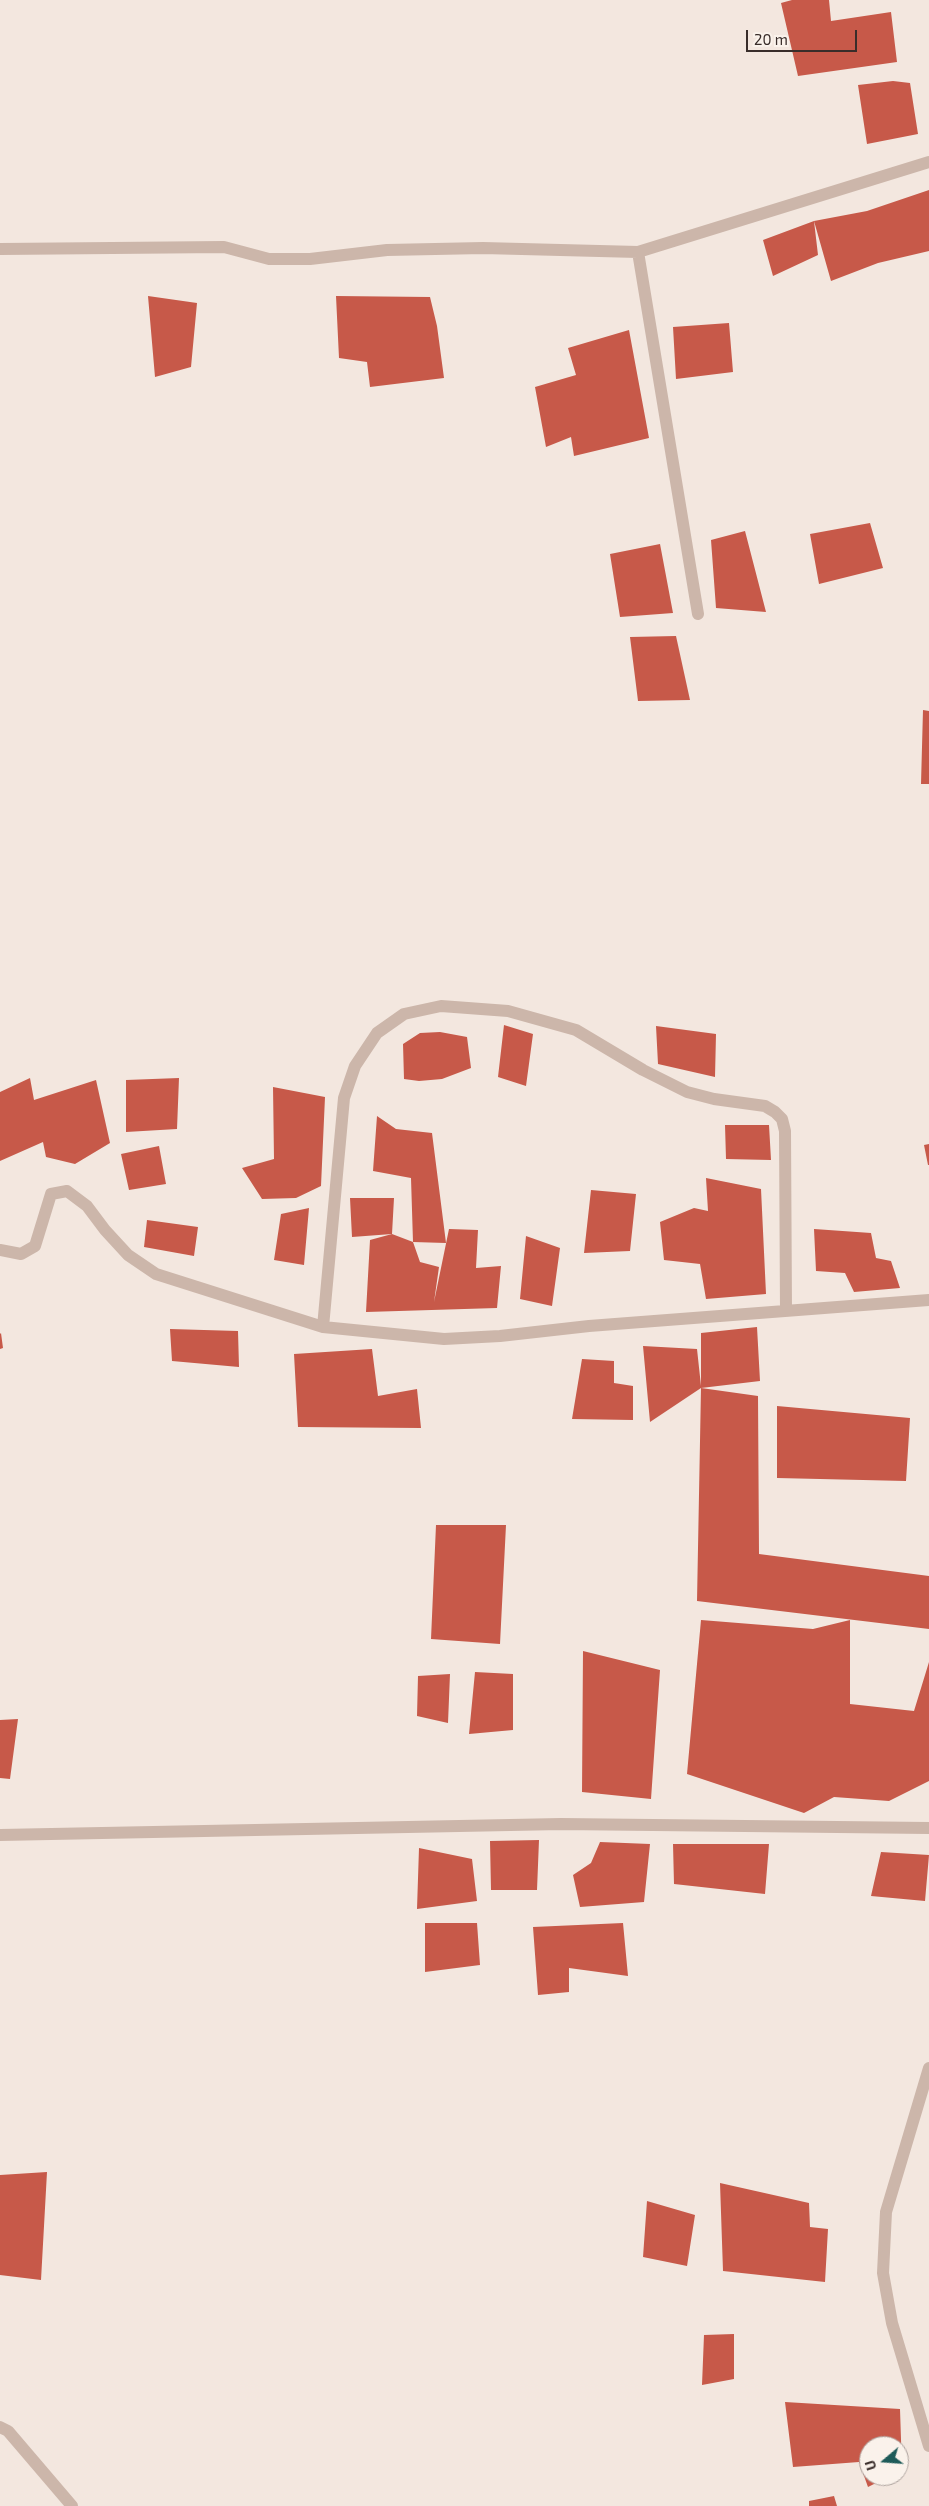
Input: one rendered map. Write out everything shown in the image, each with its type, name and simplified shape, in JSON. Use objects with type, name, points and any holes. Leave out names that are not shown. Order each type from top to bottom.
[{"type":"street","points":[[0,250],[224,248],[269,259],[310,259],[387,250],[483,248],[638,252],[929,162]]},
{"type":"street","points":[[638,252],[698,614]]},
{"type":"street","points":[[323,1326],[344,1098],[354,1066],[377,1033],[404,1014],[441,1006],[508,1011],[576,1030],[643,1070],[687,1092],[714,1099],[765,1106],[775,1112],[782,1119],[785,1131],[786,1311]]},
{"type":"street","points":[[0,1250],[21,1254],[36,1246],[51,1194],[67,1191],[88,1206],[105,1230],[128,1255],[156,1274],[323,1326],[444,1339],[929,1300]]},
{"type":"street","points":[[0,1835],[561,1824],[929,1828]]},
{"type":"street","points":[[929,2068],[886,2212],[883,2273],[892,2323],[929,2446]]},
{"type":"street","points":[[0,2427],[8,2431],[72,2506]]},
{"type":"building","points":[[792,0],[829,0],[831,21],[891,12],[897,62],[798,76],[781,3]]},
{"type":"building","points":[[893,81],[910,83],[918,134],[867,144],[858,85]]},
{"type":"building","points":[[929,190],[929,251],[878,263],[831,281],[814,221],[867,211]]},
{"type":"building","points":[[814,221],[818,255],[773,276],[763,240]]},
{"type":"building","points":[[148,296],[197,303],[191,367],[155,377]]},
{"type":"building","points":[[336,296],[430,297],[437,326],[444,378],[370,387],[367,362],[339,358]]},
{"type":"building","points":[[729,323],[733,372],[676,379],[673,327]]},
{"type":"building","points":[[629,330],[649,438],[574,456],[571,437],[546,447],[535,387],[576,375],[568,348]]},
{"type":"building","points":[[870,523],[883,568],[819,584],[810,534]]},
{"type":"building","points":[[745,531],[766,612],[716,608],[711,540]]},
{"type":"building","points":[[660,544],[673,613],[620,617],[610,554]]},
{"type":"building","points":[[676,636],[690,700],[638,701],[630,637]]},
{"type":"building","points":[[923,710],[929,711],[929,784],[921,784]]},
{"type":"building","points":[[504,1025],[533,1034],[526,1086],[498,1077]]},
{"type":"building","points":[[656,1026],[716,1034],[715,1077],[658,1064]]},
{"type":"building","points":[[440,1032],[467,1037],[471,1068],[442,1079],[419,1081],[404,1079],[403,1044],[420,1033]]},
{"type":"building","points":[[30,1078],[34,1100],[96,1080],[110,1143],[75,1164],[46,1157],[43,1142],[0,1161],[0,1092]]},
{"type":"building","points":[[179,1078],[177,1129],[126,1132],[126,1080]]},
{"type":"building","points":[[273,1087],[325,1097],[321,1186],[296,1198],[262,1199],[242,1168],[274,1159]]},
{"type":"building","points":[[377,1116],[396,1129],[432,1133],[446,1243],[413,1242],[411,1178],[373,1171]]},
{"type":"building","points":[[725,1125],[769,1125],[771,1160],[726,1159]]},
{"type":"building","points":[[929,1144],[929,1165],[928,1165],[924,1145]]},
{"type":"building","points":[[159,1146],[166,1184],[129,1190],[121,1154]]},
{"type":"building","points":[[706,1178],[761,1189],[766,1294],[706,1299],[700,1264],[664,1260],[660,1222],[694,1208],[708,1211]]},
{"type":"building","points":[[591,1190],[636,1194],[630,1251],[584,1253]]},
{"type":"building","points":[[350,1198],[394,1198],[392,1234],[352,1237]]},
{"type":"building","points":[[309,1208],[304,1265],[274,1260],[281,1214]]},
{"type":"building","points":[[147,1220],[198,1227],[194,1256],[144,1247]]},
{"type":"building","points":[[449,1229],[478,1230],[476,1268],[501,1266],[497,1308],[366,1312],[370,1240],[392,1234],[413,1242],[420,1262],[439,1267],[434,1302]]},
{"type":"building","points":[[814,1229],[871,1233],[876,1258],[891,1261],[900,1288],[854,1292],[845,1273],[816,1271]]},
{"type":"building","points":[[526,1236],[560,1248],[552,1306],[520,1299]]},
{"type":"building","points":[[757,1327],[760,1381],[701,1388],[650,1422],[643,1346],[697,1349],[701,1386],[701,1333]]},
{"type":"building","points":[[170,1329],[238,1331],[239,1367],[172,1361]]},
{"type":"building","points":[[0,1334],[3,1348],[0,1349]]},
{"type":"building","points":[[372,1349],[378,1396],[417,1389],[421,1428],[298,1427],[294,1354]]},
{"type":"building","points":[[582,1359],[614,1361],[614,1383],[633,1386],[633,1420],[572,1419]]},
{"type":"building","points":[[701,1388],[758,1396],[759,1554],[929,1576],[929,1629],[697,1601]]},
{"type":"building","points":[[777,1406],[910,1418],[906,1481],[777,1478]]},
{"type":"building","points":[[436,1525],[506,1525],[500,1644],[431,1639]]},
{"type":"building","points":[[701,1620],[813,1629],[850,1620],[850,1704],[914,1711],[929,1662],[929,1781],[889,1801],[834,1797],[804,1813],[687,1774]]},
{"type":"building","points":[[583,1651],[660,1670],[651,1799],[582,1792]]},
{"type":"building","points":[[475,1672],[513,1674],[513,1730],[469,1734]]},
{"type":"building","points":[[450,1674],[448,1723],[417,1716],[418,1676]]},
{"type":"building","points":[[18,1719],[10,1779],[0,1778],[0,1720]]},
{"type":"building","points":[[539,1840],[537,1890],[491,1890],[490,1841]]},
{"type":"building","points":[[600,1842],[650,1844],[644,1902],[580,1907],[573,1875],[591,1863]]},
{"type":"building","points":[[673,1844],[769,1844],[765,1894],[674,1884]]},
{"type":"building","points":[[419,1848],[472,1859],[477,1901],[417,1909]]},
{"type":"building","points":[[881,1852],[929,1855],[925,1901],[871,1896]]},
{"type":"building","points":[[425,1923],[477,1923],[480,1965],[425,1972]]},
{"type":"building","points":[[623,1923],[628,1976],[569,1968],[569,1992],[538,1995],[533,1927]]},
{"type":"building","points":[[47,2172],[41,2280],[0,2275],[0,2175]]},
{"type":"building","points":[[720,2183],[809,2203],[810,2227],[828,2229],[825,2282],[723,2271]]},
{"type":"building","points":[[647,2201],[695,2215],[687,2266],[643,2257]]},
{"type":"building","points":[[734,2334],[734,2379],[702,2385],[704,2335]]},
{"type":"building","points":[[785,2402],[900,2409],[901,2436],[859,2436],[859,2462],[793,2467]]},
{"type":"building","points":[[834,2496],[837,2506],[809,2506],[809,2501]]}]
